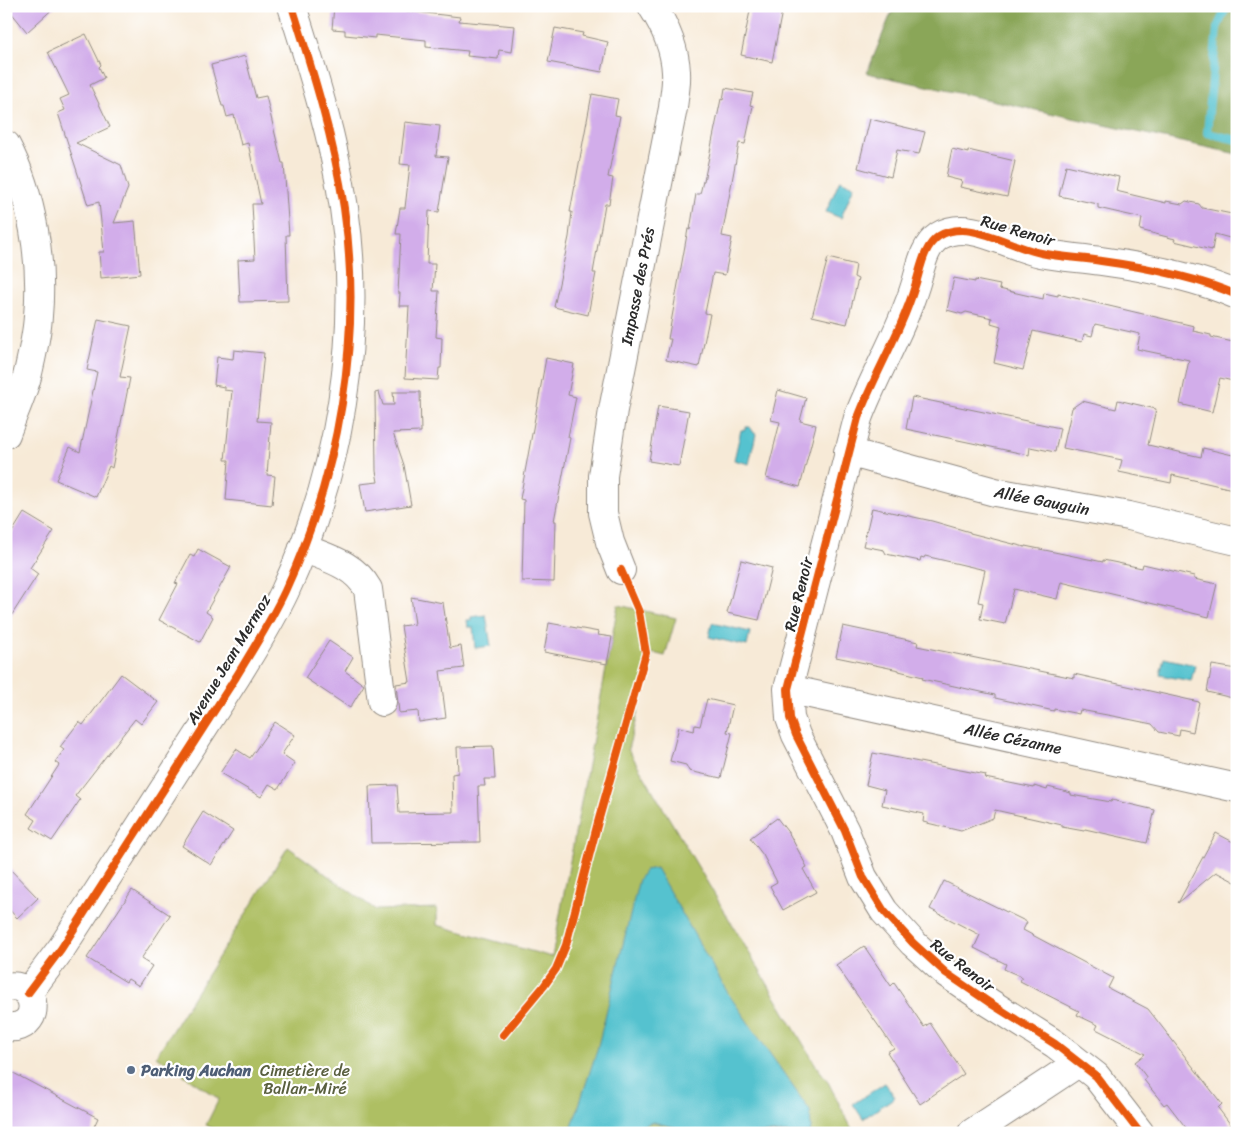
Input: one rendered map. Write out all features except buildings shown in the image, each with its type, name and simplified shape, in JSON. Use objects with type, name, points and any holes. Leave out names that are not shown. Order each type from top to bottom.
[{"type":"street","name":"Avenue Jean Mermoz","points":[[6,1027],[20,1026],[30,1019],[33,1006],[17,990],[61,949],[263,633],[285,591],[319,502],[338,427],[346,371],[349,263],[344,209],[327,123],[292,6]]},
{"type":"street","points":[[303,42],[308,6]]},
{"type":"street","name":"Impasse des Prés","points":[[621,570],[610,542],[603,513],[603,476],[616,391],[673,108],[676,73],[673,49],[662,23],[652,6]]},
{"type":"street","points":[[6,145],[25,191],[35,234],[38,275],[38,317],[28,374],[6,434]]},
{"type":"street","name":"Rue Renoir","points":[[1140,1133],[1096,1076],[1056,1044],[946,973],[913,943],[884,912],[863,877],[845,831],[796,735],[790,718],[788,689],[848,452],[868,390],[907,310],[929,244],[940,235],[949,232],[960,230],[972,231],[995,237],[1017,247],[1042,253],[1141,268],[1233,291]]},
{"type":"street","name":"Allée Gauguin","points":[[848,452],[995,492],[1129,516],[1237,541]]},
{"type":"street","points":[[303,548],[352,570],[362,577],[368,589],[382,702]]},
{"type":"street","name":"Allée Cézanne","points":[[788,689],[1237,788]]},
{"type":"street","points":[[972,1133],[1078,1063]]},
{"type":"green space","points":[[894,6],[1237,6],[1237,154],[867,73]]},
{"type":"green space","name":"Cimetière de Ballan-Miré","points":[[618,605],[676,618],[665,656],[653,653],[628,749],[817,1067],[827,1080],[854,1133],[214,1133],[216,1130],[206,1125],[219,1099],[156,1056],[288,847],[376,910],[437,908],[437,925],[552,957]]},
{"type":"water","points":[[840,180],[854,186],[841,218],[826,212]]},
{"type":"water","points":[[746,427],[750,427],[756,434],[749,464],[734,460],[741,430],[745,430]]},
{"type":"water","points":[[486,615],[491,646],[475,648],[473,627],[468,627],[467,620],[471,620],[471,617]]},
{"type":"water","points":[[712,623],[750,632],[747,646],[709,637]]},
{"type":"water","points":[[1164,658],[1195,665],[1191,681],[1160,675]]},
{"type":"water","points":[[656,868],[729,995],[810,1111],[810,1133],[686,1133],[674,1127],[653,1122],[623,1133],[570,1133],[597,1050],[639,879],[645,870]]},
{"type":"water","points":[[885,1083],[895,1097],[863,1119],[853,1104]]},
{"type":"waterway","points":[[1227,6],[1217,28],[1207,133],[1237,140]]},
{"type":"cycle path","points":[[28,993],[61,949],[262,635],[285,591],[304,546],[320,500],[342,404],[348,355],[350,306],[349,256],[344,208],[335,157],[315,81],[292,6]]},
{"type":"cycle path","points":[[1140,1133],[1096,1076],[1055,1044],[946,973],[913,943],[884,911],[863,877],[845,831],[796,735],[790,718],[788,689],[858,418],[903,320],[926,252],[939,236],[951,231],[972,231],[990,235],[1041,253],[1118,263],[1153,270],[1205,283],[1237,295]]},
{"type":"cycle path","points":[[503,1035],[556,969],[566,945],[598,822],[646,653],[639,612],[621,570]]},
{"type":"place","name":"Parking Auchan","points":[[131,1070]]}]
